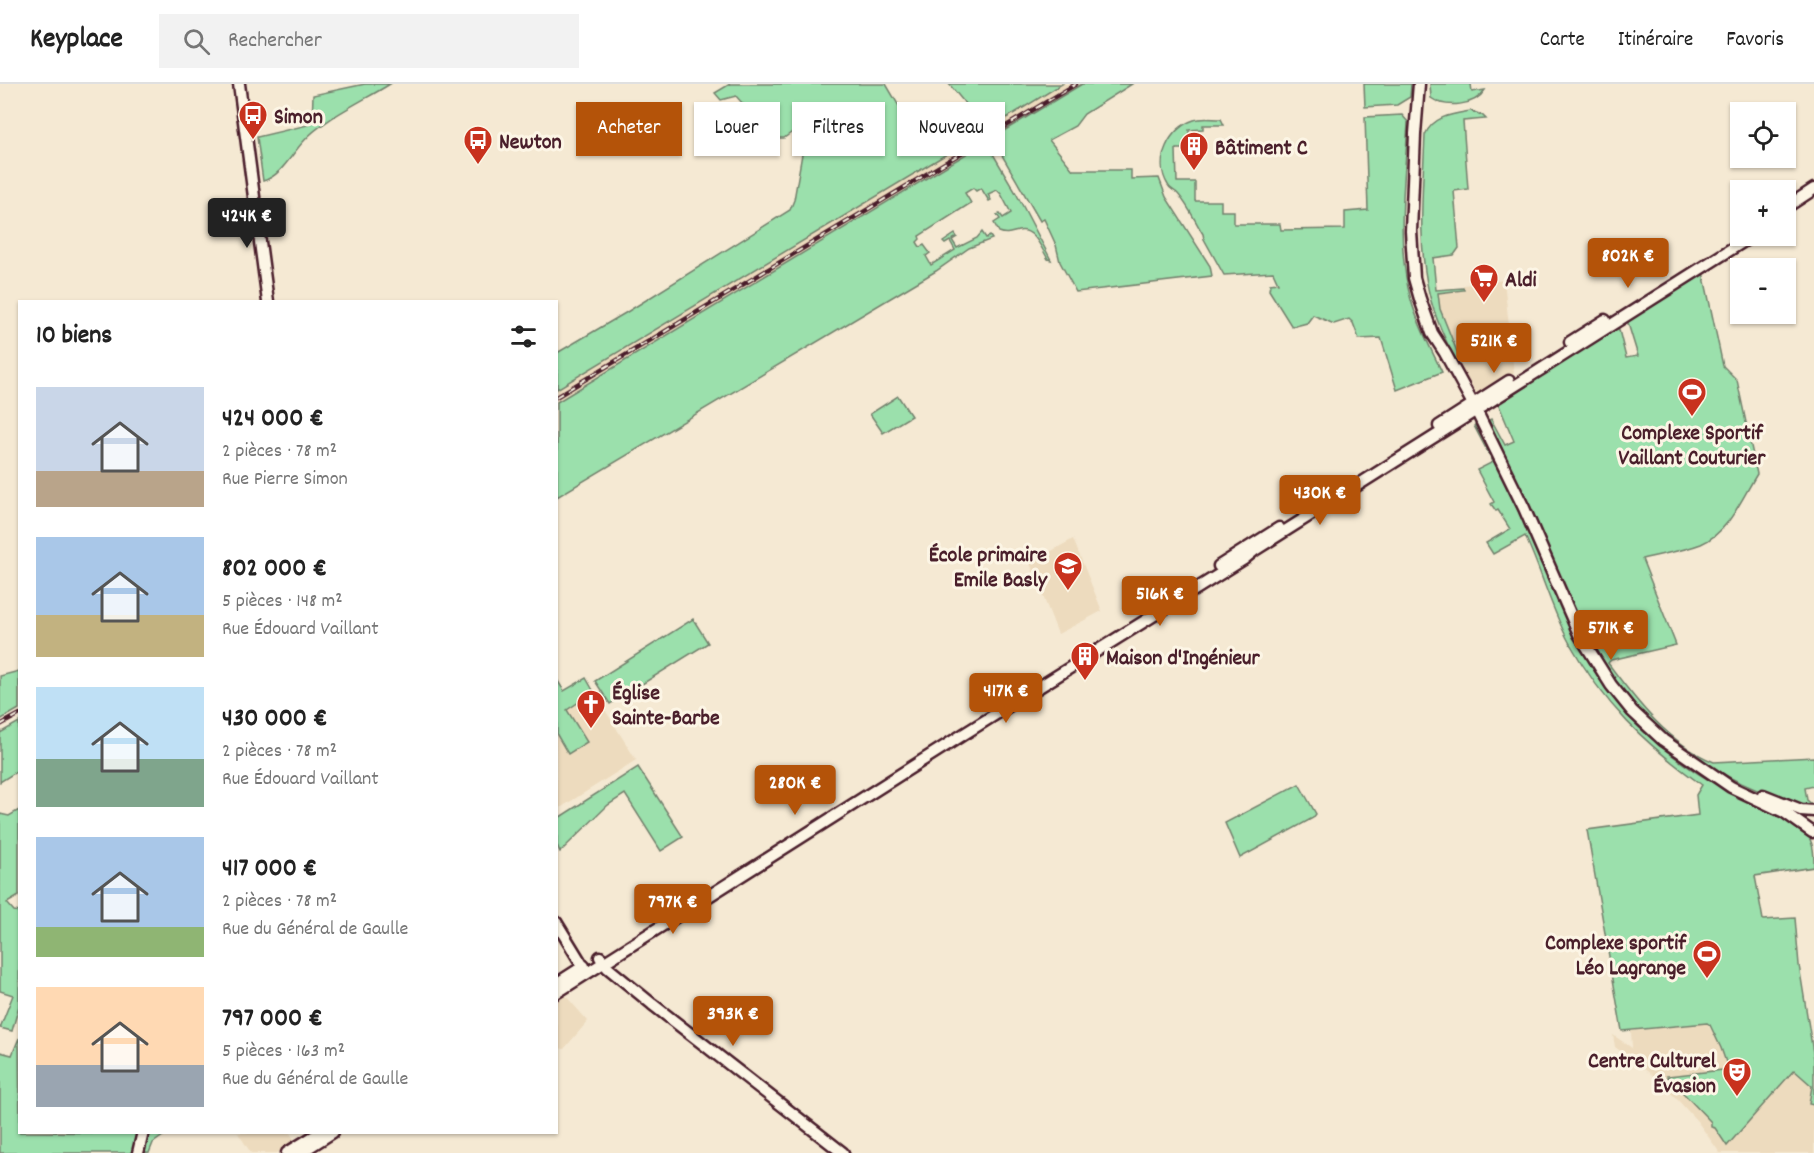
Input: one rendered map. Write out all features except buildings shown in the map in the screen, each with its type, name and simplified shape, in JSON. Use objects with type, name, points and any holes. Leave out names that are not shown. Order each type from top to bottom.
[{"type":"main road","points":[[239,84],[268,300]]},
{"type":"main road","points":[[1419,84],[1411,191],[1412,256],[1414,278],[1426,319],[1474,407],[1524,508],[1580,634],[1621,699],[1670,746],[1731,787],[1784,812],[1813,830]]},
{"type":"main road","points":[[1424,84],[1418,191],[1418,257],[1426,298],[1445,353]]},
{"type":"main road","points":[[1796,201],[1814,189]]},
{"type":"main road","points":[[1796,208],[1814,197]]},
{"type":"main road","points":[[601,960],[1730,243]]},
{"type":"main road","points":[[1474,407],[1736,246]]},
{"type":"main road","points":[[558,983],[601,960],[1244,559],[1254,547]]},
{"type":"main road","points":[[1710,774],[1801,810],[1814,811]]},
{"type":"main road","points":[[558,925],[586,969]]},
{"type":"main road","points":[[601,960],[652,1004],[843,1153]]},
{"type":"main road","points":[[558,991],[586,969]]},
{"type":"main road","points":[[138,1153],[143,1134]]},
{"type":"main road","points":[[287,1153],[318,1134]]},
{"type":"main road","points":[[300,1153],[330,1134]]},
{"type":"shaded area","points":[[1062,84],[1082,84],[1005,131],[1005,118]]},
{"type":"shaded area","points":[[942,156],[963,156],[558,401],[558,388]]},
{"type":"shaded area","points":[[1504,280],[1514,373],[1478,395],[1458,366],[1443,335],[1435,312],[1436,291]]},
{"type":"shaded area","name":"École primaire Emile Basly","points":[[1073,539],[1102,611],[1058,634],[1030,563]]},
{"type":"shaded area","points":[[594,692],[636,760],[558,809],[558,738],[568,754],[587,742],[566,710]]},
{"type":"shaded area","points":[[564,994],[588,1021],[564,1049],[559,1048],[558,1050],[558,998]]},
{"type":"shaded area","points":[[1707,1023],[1722,1048],[1727,1065],[1723,1070],[1668,1077],[1711,1122],[1719,1136],[1794,1070],[1814,1087],[1814,1153],[1720,1153],[1697,1121],[1676,1098],[1651,1074],[1615,1047],[1613,1035],[1632,1048],[1631,1031]]},
{"type":"shaded area","points":[[239,1134],[291,1134],[295,1141],[277,1153],[251,1153]]},
{"type":"green space","points":[[365,84],[390,84],[321,126],[303,142],[275,175],[263,181],[257,137],[312,124],[313,95]]},
{"type":"green space","points":[[730,84],[886,84],[897,103],[897,156],[944,156],[558,388],[558,352],[790,210],[802,156],[885,156],[885,102],[792,102],[792,132],[780,138],[780,102],[741,102],[736,96],[721,100],[715,93]]},
{"type":"green space","points":[[949,84],[1062,84],[1005,119],[1005,102],[964,102]]},
{"type":"green space","points":[[1082,84],[1132,84],[1084,114],[1075,126],[1049,140],[1073,170],[1131,170],[1131,179],[1159,178],[1166,197],[1210,266],[1212,276],[1076,292],[1060,262],[1056,245],[1044,219],[1040,221],[1002,156],[1005,156],[1005,130]]},
{"type":"green space","points":[[1364,84],[1411,84],[1410,97],[1397,105],[1365,107]]},
{"type":"green space","points":[[1430,84],[1471,84],[1472,92],[1485,90],[1474,100],[1452,105],[1431,98]]},
{"type":"green space","points":[[1471,111],[1486,119],[1463,121],[1468,189],[1454,191],[1459,248],[1454,255],[1433,258],[1436,290],[1463,288],[1464,290],[1438,293],[1440,309],[1460,359],[1458,366],[1435,312],[1425,273],[1422,214],[1425,135],[1438,120]]},
{"type":"green space","points":[[1402,115],[1408,122],[1402,211],[1406,278],[1417,319],[1442,372],[1397,390],[1381,338],[1359,339],[1349,319],[1334,324],[1313,315],[1307,323],[1292,327],[1269,290],[1270,284],[1278,283],[1273,272],[1224,275],[1188,208],[1178,194],[1169,187],[1162,166],[1166,146],[1177,130],[1197,119],[1221,119],[1224,125],[1203,125],[1203,129],[1189,130],[1189,142],[1186,143],[1186,149],[1176,149],[1177,182],[1195,182],[1195,201],[1221,201],[1221,211],[1234,211],[1234,224],[1280,224],[1281,230],[1345,229],[1345,212],[1368,210],[1365,117]]},
{"type":"green space","points":[[963,156],[994,156],[1051,260],[1048,259],[1033,235],[1028,232],[1018,231],[1006,234],[999,232],[994,223],[1000,219],[997,215],[1000,214],[1003,218],[1011,213],[997,190],[988,194],[991,200],[989,201],[981,188],[976,191],[973,188],[965,193],[971,203],[919,236],[920,239],[917,242],[920,247],[924,245],[930,253],[926,256],[931,265],[955,250],[950,241],[945,244],[943,242],[955,234],[957,237],[952,240],[957,248],[977,238],[982,232],[986,238],[990,236],[992,239],[969,248],[936,271],[558,496],[558,401]]},
{"type":"green space","points":[[1703,272],[1723,366],[1737,380],[1757,474],[1734,514],[1711,539],[1679,551],[1642,559],[1676,645],[1611,660],[1608,663],[1642,706],[1668,733],[1682,744],[1714,762],[1814,757],[1814,786],[1805,788],[1807,800],[1814,806],[1790,804],[1779,800],[1730,778],[1705,763],[1660,730],[1622,689],[1589,640],[1489,420],[1491,419],[1505,445],[1514,441],[1498,403],[1618,326],[1626,358],[1638,356],[1627,320]]},
{"type":"green space","points":[[898,396],[911,416],[883,433],[870,414]]},
{"type":"green space","name":"Complexe sportif Léo Lagrange","points":[[1475,425],[1524,522],[1583,650],[1610,694],[1626,714],[1674,757],[1716,784],[1792,822],[1806,833],[1812,845],[1814,867],[1755,876],[1763,920],[1795,918],[1799,965],[1814,1059],[1814,1105],[1809,1104],[1812,1086],[1794,1070],[1727,1146],[1715,1128],[1711,1127],[1711,1122],[1667,1076],[1723,1070],[1727,1065],[1710,1025],[1707,1023],[1622,1031],[1587,830],[1698,815],[1696,795],[1702,785],[1644,738],[1596,685],[1569,642],[1525,536],[1493,554],[1486,543],[1510,529],[1498,510],[1496,511],[1491,504],[1494,502],[1477,470],[1493,462]]},
{"type":"green space","points":[[693,619],[708,643],[610,704],[595,681]]},
{"type":"green space","points":[[18,671],[18,710],[0,720],[0,676]]},
{"type":"green space","points":[[586,678],[594,692],[567,710],[587,742],[568,754],[558,737],[558,681],[564,691]]},
{"type":"green space","points":[[18,723],[18,771],[0,782],[0,733]]},
{"type":"green space","points":[[638,767],[683,837],[661,851],[625,794],[608,805],[560,852],[558,818]]},
{"type":"green space","points":[[1299,784],[1316,814],[1313,818],[1240,858],[1225,823]]},
{"type":"green space","points":[[18,811],[18,897],[7,903],[14,911],[18,912],[18,1010],[12,1031],[0,1028],[13,995],[0,991],[0,814],[9,816]]},
{"type":"green space","points":[[18,1040],[18,1134],[166,1134],[153,1143],[149,1153],[0,1153],[0,1052],[12,1055]]},
{"type":"railway","points":[[558,396],[1076,84]]},
{"type":"railway","points":[[0,725],[18,715]]},
{"type":"place","name":"Simon","points":[[253,140]]},
{"type":"place","name":"Newton","points":[[478,166]]},
{"type":"place","name":"Bâtiment C","points":[[1194,172]]},
{"type":"place","name":"Aldi","points":[[1484,304]]},
{"type":"place","name":"Complexe Sportif Vaillant Couturier","points":[[1692,418]]},
{"type":"place","name":"École primaire Emile Basly","points":[[1068,592]]},
{"type":"place","name":"Maison d'Ingénieur","points":[[1085,682]]},
{"type":"place","name":"Église Sainte-Barbe","points":[[591,730]]},
{"type":"place","name":"Complexe sportif Léo Lagrange","points":[[1707,980]]},
{"type":"place","name":"Centre Culturel Évasion","points":[[1737,1098]]}]
